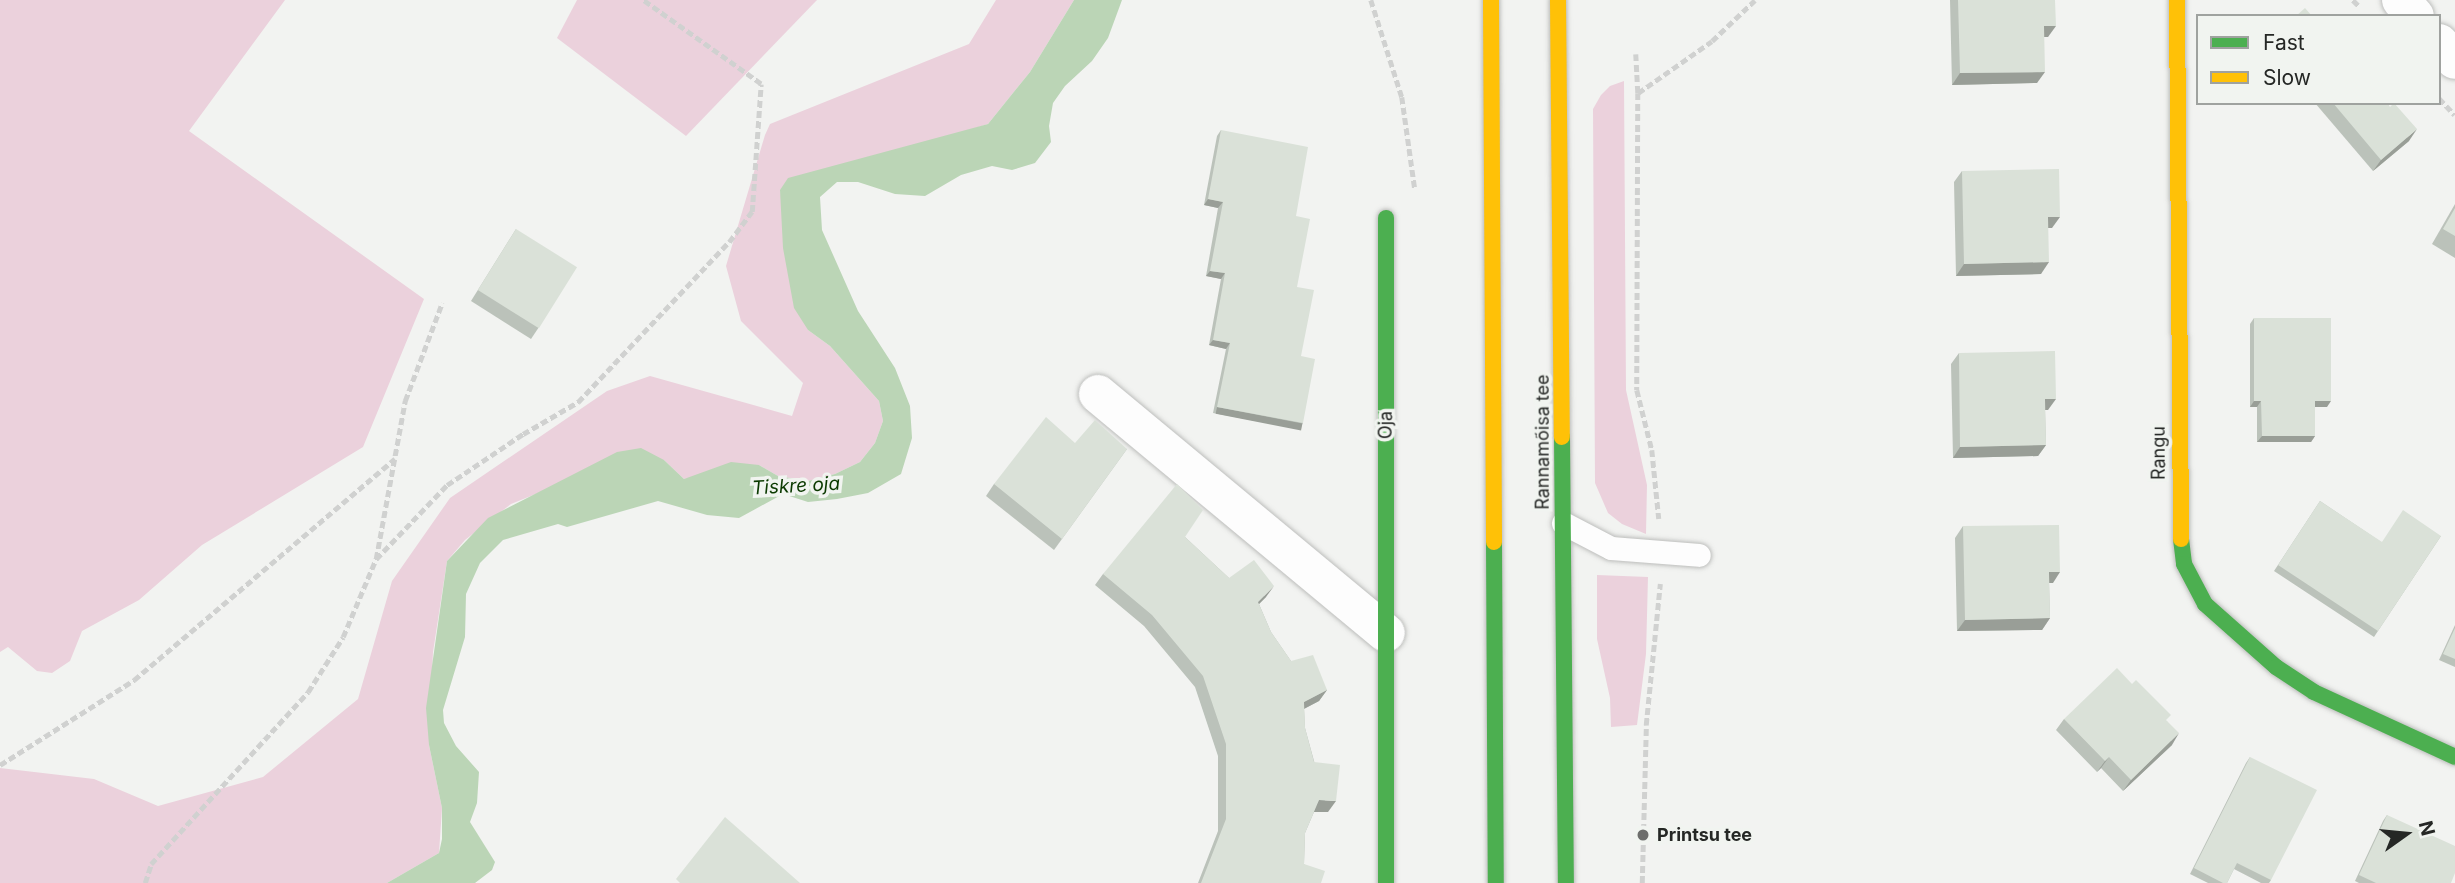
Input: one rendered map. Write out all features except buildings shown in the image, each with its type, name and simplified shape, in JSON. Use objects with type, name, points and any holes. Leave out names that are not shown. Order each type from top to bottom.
[{"type":"main road","points":[[1491,0],[1496,883]]},
{"type":"main road","name":"Rannamõisa tee","points":[[1558,0],[1566,883]]},
{"type":"main road","name":"Rangu","points":[[2177,0],[2179,528],[2184,564],[2205,604],[2276,667],[2314,692],[2455,757]]},
{"type":"main road","name":"Oja","points":[[1385,883],[1386,218]]},
{"type":"street","points":[[2401,0],[2413,14]]},
{"type":"street","points":[[2441,45],[2455,60]]},
{"type":"street","points":[[1098,394],[1385,633]]},
{"type":"lane","points":[[1563,523],[1611,548],[1699,555]]},
{"type":"path","points":[[376,559],[447,485],[523,434],[578,402],[720,252],[752,212],[761,84],[643,0]]},
{"type":"path","points":[[1637,93],[1712,41],[1755,0]]},
{"type":"path","points":[[1636,54],[1637,390],[1652,450],[1661,574],[1646,725],[1642,883]]},
{"type":"path","points":[[2441,99],[2455,115]]},
{"type":"path","points":[[145,883],[151,864],[308,692],[342,637],[376,559],[405,401],[442,303]]},
{"type":"path","points":[[0,765],[134,680],[396,459]]},
{"type":"shaded area","points":[[0,0],[285,0],[189,131],[424,299],[363,447],[202,545],[139,600],[82,631],[70,661],[52,673],[37,671],[8,647],[0,652]]},
{"type":"shaded area","points":[[577,0],[817,0],[686,136],[557,38]]},
{"type":"shaded area","points":[[996,0],[1074,0],[1030,72],[988,124],[780,190],[808,330],[830,346],[879,401],[883,421],[875,443],[860,462],[835,474],[808,481],[778,476],[759,465],[684,479],[664,460],[548,489],[511,504],[465,540],[447,561],[433,652],[429,745],[442,808],[439,853],[387,883],[0,883],[0,768],[94,779],[158,806],[263,777],[358,699],[392,581],[450,498],[607,391],[650,376],[792,416],[803,383],[741,321],[726,266],[770,124],[969,44]]},
{"type":"shaded area","points":[[1624,81],[1626,390],[1647,485],[1646,534],[1622,524],[1608,513],[1595,483],[1593,109],[1610,86]]},
{"type":"shaded area","points":[[1597,575],[1648,577],[1646,654],[1637,725],[1611,727],[1610,698],[1597,639]]},
{"type":"water","name":"Tiskre oja","points":[[1074,0],[1122,0],[1108,38],[1092,61],[1065,86],[1053,103],[1049,126],[1051,142],[1035,163],[1012,170],[992,166],[961,175],[925,196],[895,194],[858,182],[837,182],[820,197],[822,230],[858,311],[895,368],[910,406],[912,438],[901,474],[868,493],[837,499],[808,502],[783,494],[739,518],[707,515],[658,501],[567,527],[558,524],[503,540],[480,563],[466,594],[465,637],[443,710],[444,723],[456,746],[479,772],[477,803],[470,822],[495,862],[492,870],[475,883],[387,883],[439,853],[442,839],[442,808],[429,745],[426,708],[447,561],[488,518],[617,452],[641,448],[664,460],[684,479],[731,462],[759,465],[778,476],[808,481],[835,474],[860,462],[875,443],[883,421],[879,401],[830,346],[808,330],[794,308],[783,248],[780,190],[788,178],[988,124],[1030,72]]},
{"type":"traffic: fast","points":[[1386,218],[1386,883]]},
{"type":"traffic: fast","points":[[1562,437],[1566,883]]},
{"type":"traffic: fast","points":[[2181,539],[2184,564],[2205,604],[2276,667],[2314,692],[2455,757]]},
{"type":"traffic: fast","points":[[1494,542],[1496,883]]},
{"type":"traffic: slow","points":[[1491,0],[1494,542]]},
{"type":"traffic: slow","points":[[1558,0],[1562,437]]},
{"type":"traffic: slow","points":[[2177,0],[2181,539]]},
{"type":"place","name":"Printsu tee","points":[[1643,835]]}]
